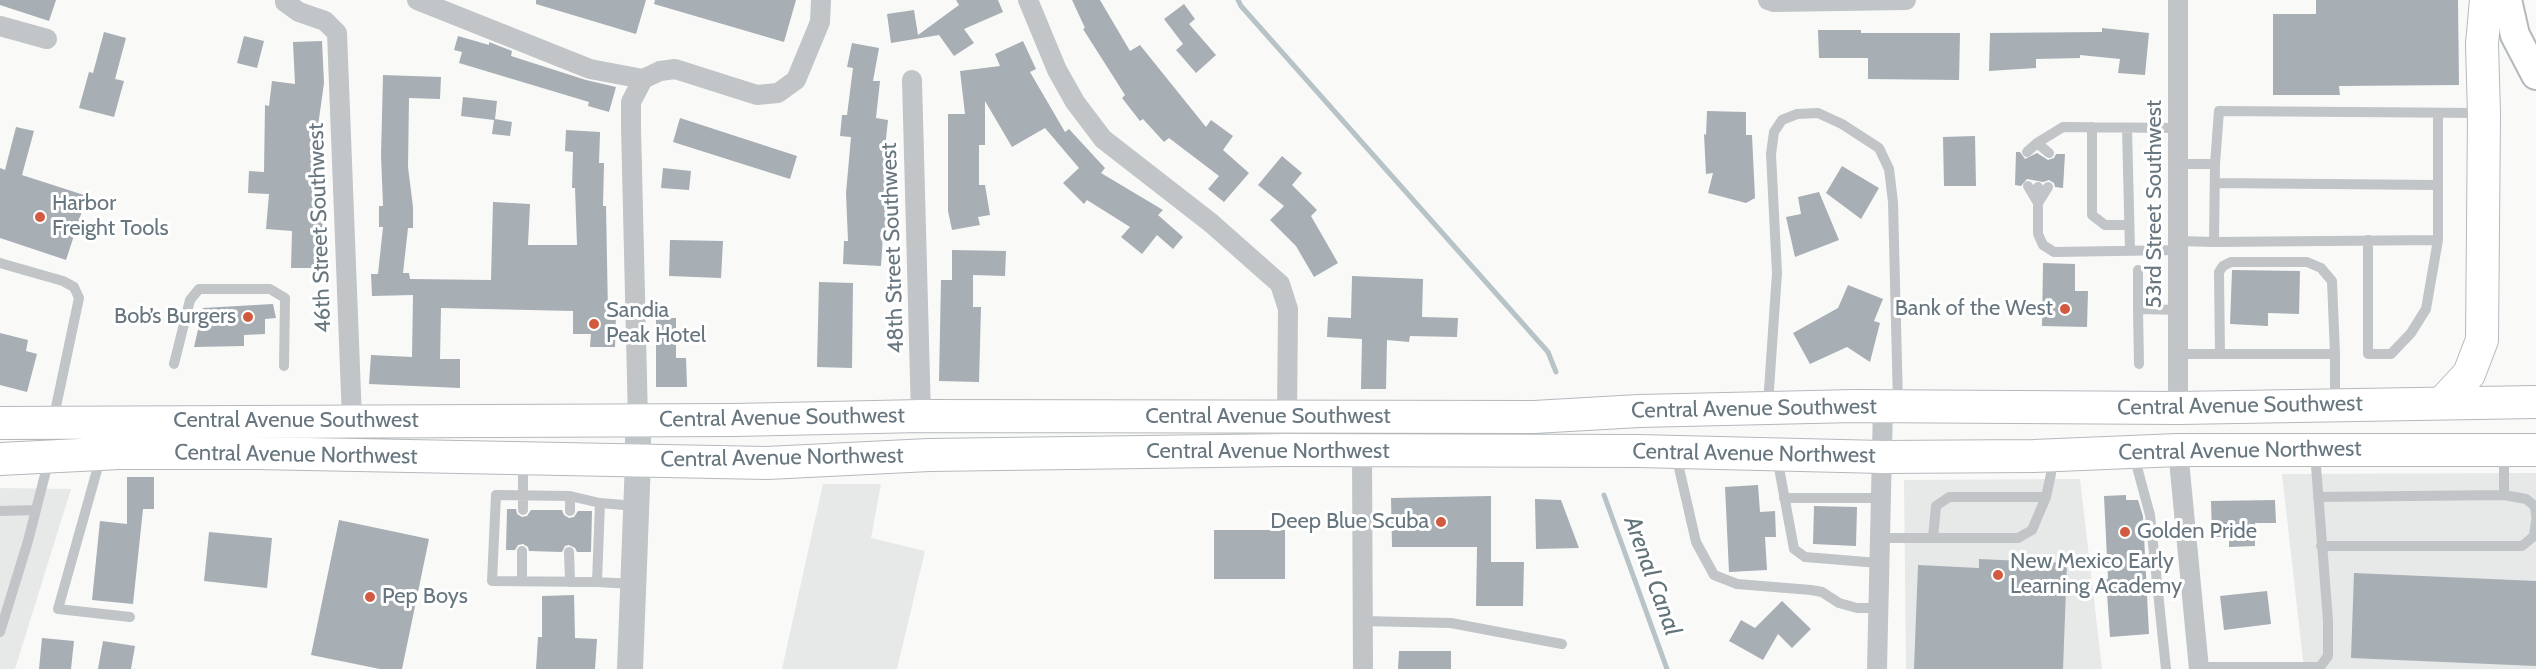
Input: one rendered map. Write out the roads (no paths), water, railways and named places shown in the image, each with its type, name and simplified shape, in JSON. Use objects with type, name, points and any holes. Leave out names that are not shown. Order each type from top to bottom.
[{"type":"main road","points":[[2442,403],[2469,374],[2482,340],[2484,114],[2482,44],[2486,0]]},
{"type":"main road","points":[[2507,0],[2515,35],[2536,75]]},
{"type":"main road","name":"Central Avenue Southwest","points":[[0,423],[352,420],[638,421],[921,416],[1534,417],[1639,411],[1768,408],[2178,408],[2536,402]]},
{"type":"main road","name":"Central Avenue Northwest","points":[[0,459],[102,454],[255,453],[767,463],[929,455],[1362,451],[1638,451],[1882,457],[2052,455],[2178,450],[2536,450]]},
{"type":"street","name":"46th Street Southwest","points":[[285,0],[299,12],[325,21],[337,33],[352,420]]},
{"type":"street","points":[[417,0],[590,69],[643,80]]},
{"type":"street","points":[[630,669],[638,461],[631,102],[643,80],[660,71],[675,69],[757,95],[778,93],[796,80],[820,22],[821,0]]},
{"type":"street","points":[[1028,0],[1057,70],[1075,102],[1103,139],[1170,194],[1211,223],[1280,284],[1288,309],[1287,417]]},
{"type":"street","points":[[1768,0],[1774,2],[1906,0]]},
{"type":"street","name":"53rd Street Southwest","points":[[2178,0],[2180,128],[2178,408]]},
{"type":"street","points":[[0,26],[47,39]]},
{"type":"street","name":"48th Street Southwest","points":[[912,80],[921,416]]},
{"type":"street","points":[[1877,669],[1882,457],[1891,407]]},
{"type":"street","points":[[2178,450],[2199,668]]},
{"type":"street","points":[[1362,451],[1363,669]]},
{"type":"lane","points":[[2214,242],[2215,164],[2219,111],[2484,114]]},
{"type":"lane","points":[[1768,408],[1777,273],[1771,154],[1774,132],[1782,120],[1797,114],[1818,113],[1842,124],[1879,148],[1889,169],[1893,202],[1891,407]]},
{"type":"lane","points":[[2368,240],[2368,354],[2391,354],[2411,333],[2426,309],[2438,240],[2438,113]]},
{"type":"lane","points":[[2049,153],[2034,149],[2063,127],[2180,128]]},
{"type":"lane","points":[[2092,128],[2092,215],[2105,225],[2129,225]]},
{"type":"lane","points":[[2127,128],[2130,251]]},
{"type":"lane","points":[[2180,164],[2215,164]]},
{"type":"lane","points":[[2216,183],[2438,184]]},
{"type":"lane","points":[[2038,187],[2038,234],[2043,245],[2054,252],[2130,251],[2214,242],[2438,240]]},
{"type":"lane","points":[[2220,354],[2219,272],[2223,266],[2231,262],[2307,262],[2321,268],[2332,281],[2335,405]]},
{"type":"lane","points":[[0,263],[63,281],[74,287],[79,298],[53,422]]},
{"type":"lane","points":[[2138,270],[2139,364]]},
{"type":"lane","points":[[174,364],[190,300],[199,289],[270,289],[285,298],[284,366]]},
{"type":"lane","points":[[2138,309],[2179,310]]},
{"type":"lane","points":[[2178,354],[2335,354]]},
{"type":"lane","points":[[2199,668],[2320,667],[2328,656],[2314,449]]},
{"type":"lane","points":[[2504,449],[2504,495]]},
{"type":"lane","points":[[1676,452],[1696,542],[1714,575],[1737,584],[1822,592],[1839,603],[1857,608],[1878,608]]},
{"type":"lane","points":[[2133,452],[2150,514],[2166,669]]},
{"type":"lane","points":[[102,454],[58,609],[130,617]]},
{"type":"lane","points":[[1776,454],[1794,549],[1805,557],[1879,562]]},
{"type":"lane","points":[[1880,538],[2018,538],[2032,530],[2046,497],[2052,455]]},
{"type":"lane","points":[[0,632],[50,457]]},
{"type":"lane","points":[[523,459],[523,510]]},
{"type":"lane","points":[[633,584],[492,580],[496,495],[570,496],[636,506]]},
{"type":"lane","points":[[2318,497],[2504,495],[2526,499],[2535,506],[2536,518],[2534,536],[2522,546],[2321,546]]},
{"type":"lane","points":[[570,496],[570,511]]},
{"type":"lane","points":[[1933,538],[1936,506],[1949,497],[2046,497]]},
{"type":"lane","points":[[1784,498],[1881,498]]},
{"type":"lane","points":[[597,582],[600,502]]},
{"type":"lane","points":[[0,511],[36,510]]},
{"type":"lane","points":[[522,551],[522,581]]},
{"type":"lane","points":[[569,552],[570,582]]},
{"type":"lane","points":[[1362,621],[1451,623],[1562,644]]},
{"type":"waterway","points":[[1238,0],[1548,352],[1556,372]]},
{"type":"waterway","name":"Arenal Canal","points":[[1604,495],[1667,669]]},
{"type":"place","name":"Harbor Freight Tools","points":[[40,217]]},
{"type":"place","name":"Bank of the West","points":[[2065,309]]},
{"type":"place","name":"Bob’s Burgers","points":[[248,317]]},
{"type":"place","name":"Sandia Peak Hotel","points":[[594,324]]},
{"type":"place","name":"Deep Blue Scuba","points":[[1441,522]]},
{"type":"place","name":"Golden Pride","points":[[2125,532]]},
{"type":"place","name":"New Mexico Early Learning Academy","points":[[1998,575]]},
{"type":"place","name":"Pep Boys","points":[[370,597]]}]
